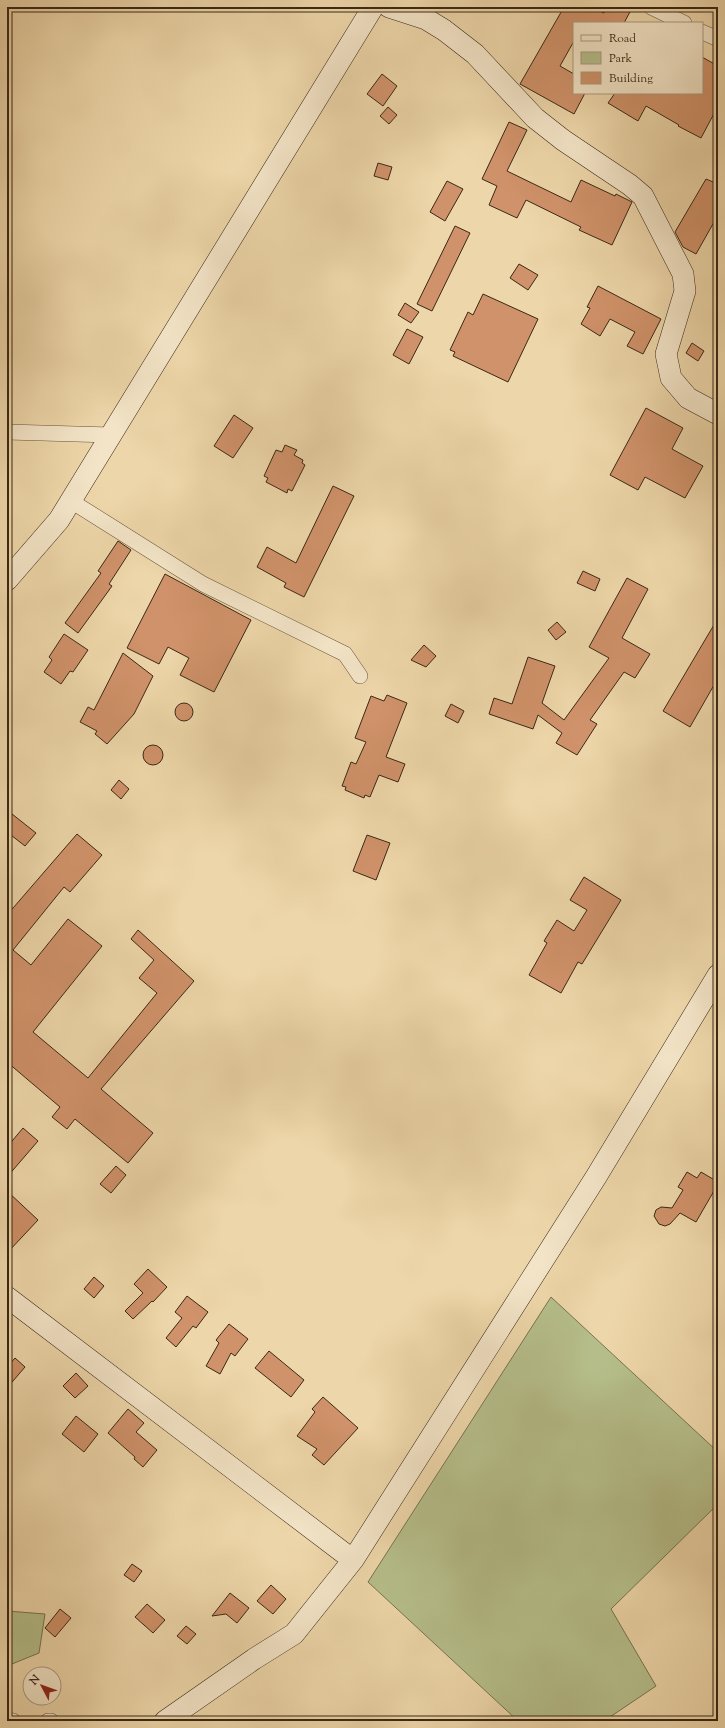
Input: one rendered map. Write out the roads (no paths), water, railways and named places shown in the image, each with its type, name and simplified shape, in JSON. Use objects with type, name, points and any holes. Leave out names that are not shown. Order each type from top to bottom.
[{"type":"street","points":[[7,580],[59,520],[373,7]]},
{"type":"street","points":[[389,7],[426,19],[444,30],[475,54],[535,118],[563,140],[630,185],[643,196],[683,274],[685,291],[666,354],[670,378],[688,398],[718,414]]},
{"type":"street","points":[[651,7],[682,22]]},
{"type":"street","points":[[703,32],[718,39]]},
{"type":"street","points":[[7,432],[111,435]]},
{"type":"street","points":[[71,501],[203,584],[345,654],[360,676]]},
{"type":"street","points":[[165,1721],[179,1713],[254,1659],[294,1634],[353,1560],[592,1184],[718,975]]},
{"type":"street","points":[[7,1297],[353,1560]]},
{"type":"street","points":[[7,1720],[13,1721]]}]
